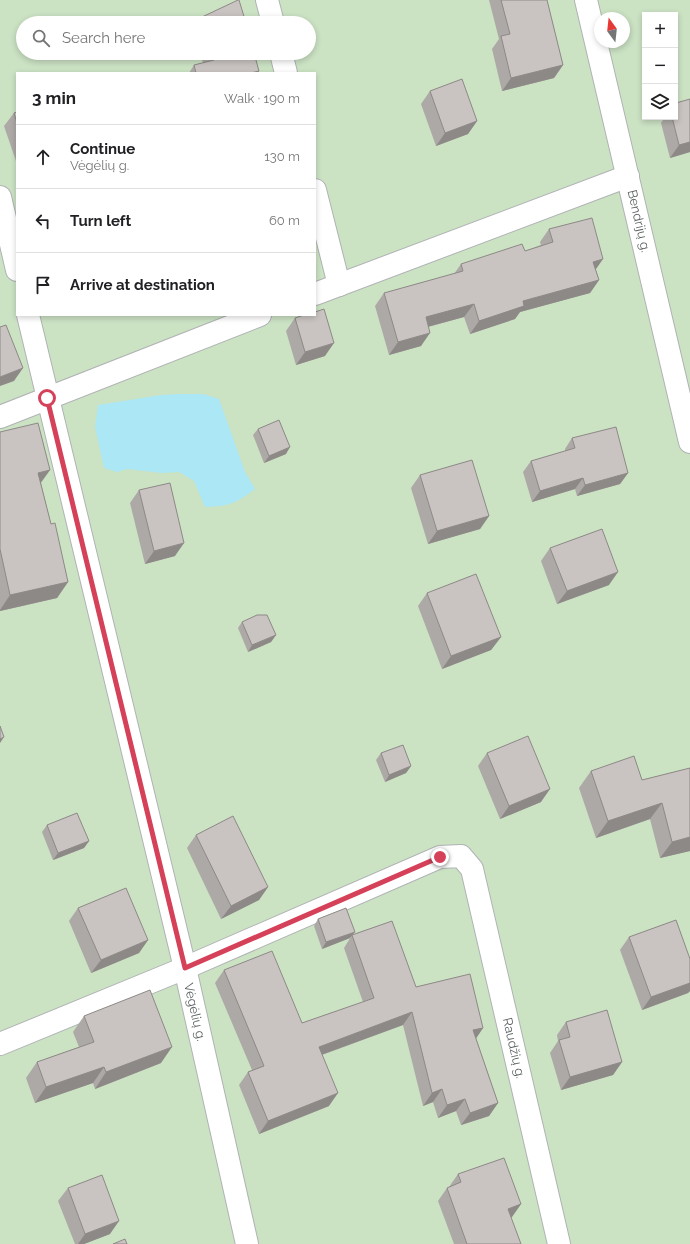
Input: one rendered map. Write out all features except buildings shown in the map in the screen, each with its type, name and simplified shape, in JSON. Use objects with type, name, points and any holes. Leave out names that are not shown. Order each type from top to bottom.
[{"type":"street","points":[[267,0],[271,16]]},
{"type":"street","name":"Bendrijų g.","points":[[586,0],[690,442]]},
{"type":"street","points":[[282,60],[286,72]]},
{"type":"street","points":[[316,294],[628,176]]},
{"type":"street","points":[[316,194],[339,285]]},
{"type":"street","points":[[0,198],[16,266]]},
{"type":"street","name":"Vėgėlių g.","points":[[28,316],[185,968],[247,1244]]},
{"type":"street","points":[[0,417],[257,316]]},
{"type":"street","name":"Raudžių g.","points":[[185,968],[440,857],[460,856],[472,869],[560,1244]]},
{"type":"street","points":[[0,1044],[185,968]]},
{"type":"green space","points":[[0,0],[690,0],[690,1244],[0,1244]]},
{"type":"water","points":[[203,394],[219,399],[245,472],[255,489],[237,501],[227,505],[205,507],[194,481],[179,472],[162,473],[127,469],[117,472],[104,468],[95,427],[98,405],[161,395]]},
{"type":"route","points":[[47,398],[185,968],[440,857]]}]
